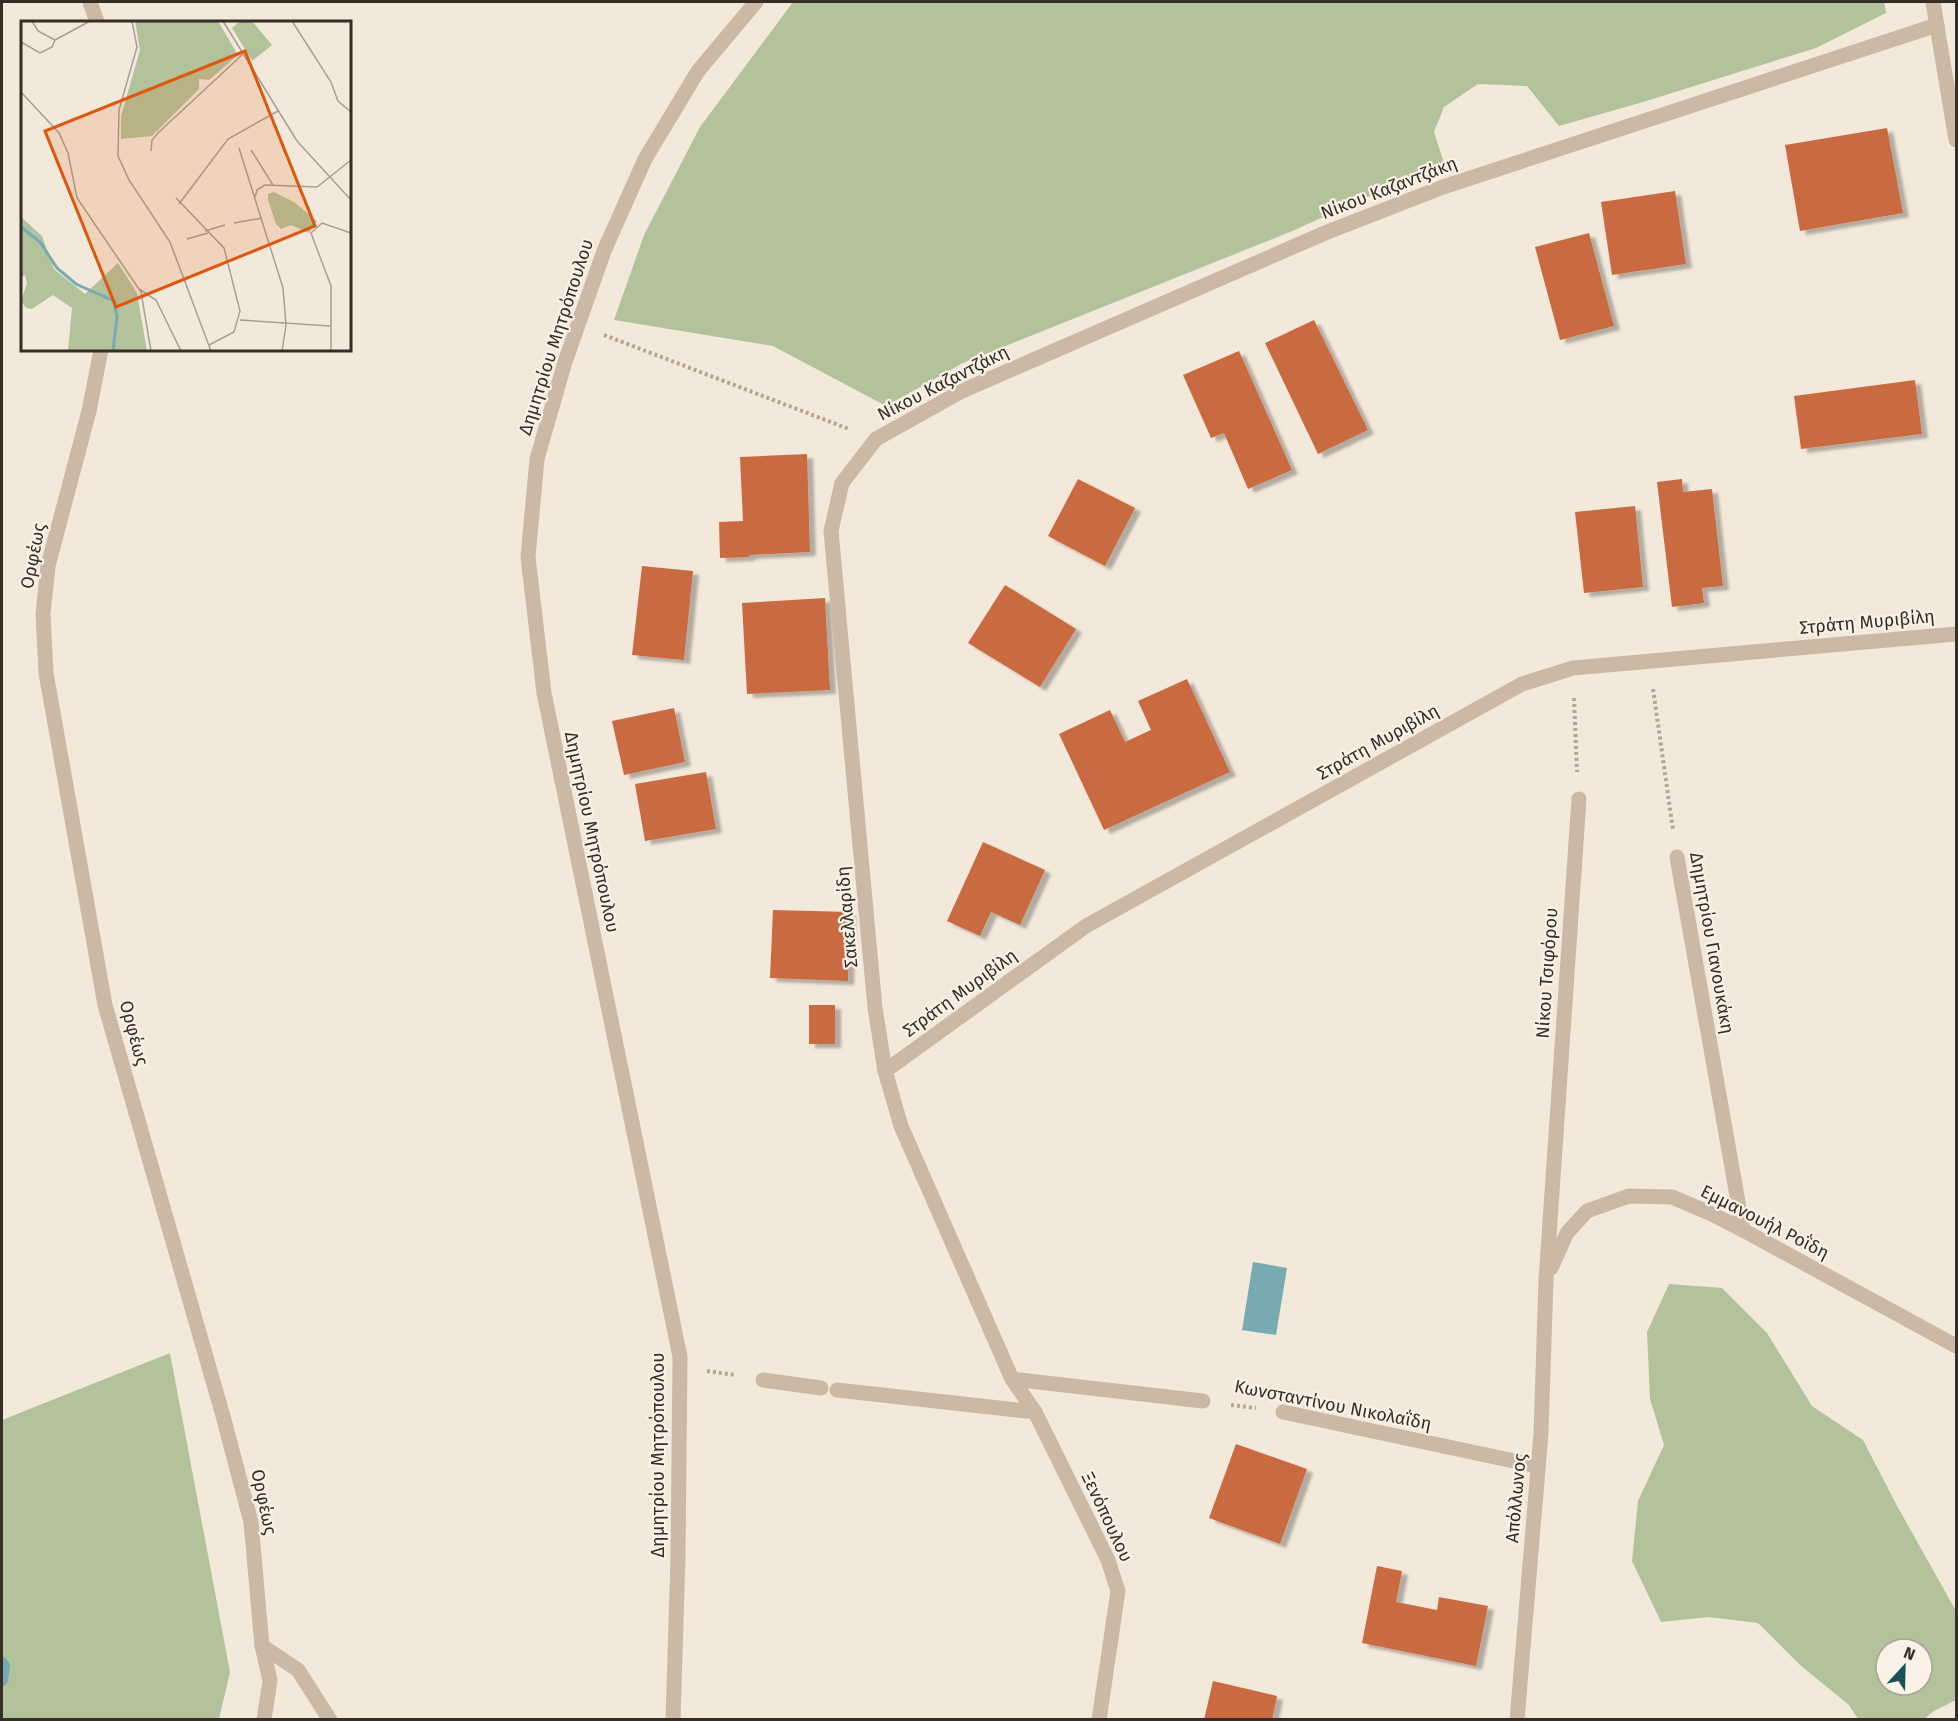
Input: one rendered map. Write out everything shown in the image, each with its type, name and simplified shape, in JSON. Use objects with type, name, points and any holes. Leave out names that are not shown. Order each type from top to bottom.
[{"type":"street","points":[[90,2],[97,21]]},
{"type":"street","name":"Δημητρίου Μητρόπουλου","points":[[673,1719],[678,1556],[680,1357],[544,693],[528,557],[537,459],[565,362],[604,251],[645,159],[698,71],[756,2]]},
{"type":"street","points":[[1933,2],[1956,140]]},
{"type":"street","name":"Νίκου Καζαντζάκη","points":[[876,439],[962,390],[1325,233],[1443,187],[1937,25]]},
{"type":"street","name":"Ορφέως","points":[[101,351],[89,411],[48,566],[43,614],[46,673],[105,1005],[223,1416],[251,1522],[262,1647],[270,1680],[264,1719]]},
{"type":"street","name":"Σακελλαρίδη","points":[[876,439],[842,483],[831,531],[875,1008],[885,1071],[901,1126],[1011,1379]]},
{"type":"street","name":"Στράτη Μυριβίλη","points":[[885,1071],[1086,926],[1522,684],[1573,668],[1956,634]]},
{"type":"street","name":"Νίκου Τσιφόρου","points":[[1546,1280],[1579,800]]},
{"type":"street","name":"Δημητρίου Γιανουκάκη","points":[[1677,857],[1743,1230]]},
{"type":"street","name":"Εμμανουήλ Ροΐδη","points":[[1546,1280],[1567,1233],[1587,1211],[1629,1196],[1672,1197],[1743,1230],[1956,1346]]},
{"type":"street","name":"Απόλλωνος","points":[[1517,1719],[1541,1433],[1546,1280]]},
{"type":"street","points":[[1011,1379],[1203,1401]]},
{"type":"street","name":"Ξενόπουλου","points":[[1011,1379],[1035,1412],[1108,1560],[1118,1591],[1099,1719]]},
{"type":"street","points":[[763,1380],[821,1388]]},
{"type":"street","points":[[837,1390],[1035,1412]]},
{"type":"street","name":"Κωνσταντίνου Νικολαΐδη","points":[[1283,1412],[1538,1466]]},
{"type":"street","points":[[262,1647],[298,1670],[330,1719]]},
{"type":"path","points":[[578,326],[876,439]]},
{"type":"path","name":"Δημητρίου Γιανουκάκη","points":[[1649,661],[1677,857]]},
{"type":"path","points":[[1573,668],[1579,800]]},
{"type":"path","points":[[680,1367],[763,1380]]},
{"type":"path","name":"Κωνσταντίνου Νικολαΐδη","points":[[1203,1401],[1283,1412]]},
{"type":"green space","points":[[793,2],[1884,2],[1886,13],[1816,48],[1559,126],[1527,86],[1478,84],[1444,107],[1434,132],[1444,163],[1290,232],[963,363],[886,406],[773,346],[614,320],[644,235],[700,127]]},
{"type":"green space","points":[[1669,1284],[1722,1288],[1767,1333],[1812,1406],[1863,1440],[1956,1611],[1956,1700],[1924,1719],[1858,1719],[1849,1705],[1800,1665],[1758,1623],[1709,1617],[1661,1622],[1632,1561],[1638,1501],[1664,1445],[1650,1399],[1647,1332]]},
{"type":"green space","points":[[170,1353],[230,1672],[219,1719],[2,1719],[2,1420]]},
{"type":"water","points":[[1253,1262],[1287,1268],[1276,1335],[1242,1330]]},
{"type":"building","points":[[1887,128],[1903,213],[1800,231],[1785,145]]},
{"type":"building","points":[[1675,191],[1686,264],[1612,275],[1601,202]]},
{"type":"building","points":[[1589,233],[1614,326],[1560,340],[1535,247]]},
{"type":"building","points":[[1314,320],[1368,430],[1318,454],[1265,343]]},
{"type":"building","points":[[1239,351],[1292,470],[1248,489],[1224,433],[1211,438],[1183,375]]},
{"type":"building","points":[[1915,380],[1922,434],[1801,449],[1794,396]]},
{"type":"building","points":[[807,454],[810,552],[720,558],[719,522],[743,521],[740,457]]},
{"type":"building","points":[[1078,479],[1135,508],[1105,566],[1048,536]]},
{"type":"building","points":[[1682,479],[1683,492],[1712,489],[1723,586],[1702,588],[1704,603],[1672,607],[1657,482]]},
{"type":"building","points":[[1635,506],[1643,587],[1584,593],[1575,512]]},
{"type":"building","points":[[642,566],[693,571],[684,660],[632,655]]},
{"type":"building","points":[[1005,585],[1076,629],[1040,687],[968,643]]},
{"type":"building","points":[[825,598],[830,690],[747,694],[742,603]]},
{"type":"building","points":[[1187,679],[1230,772],[1104,830],[1059,734],[1110,710],[1125,742],[1151,730],[1138,701]]},
{"type":"building","points":[[674,708],[685,762],[624,775],[612,721]]},
{"type":"building","points":[[706,772],[716,829],[645,841],[635,784]]},
{"type":"building","points":[[983,842],[1045,870],[1020,925],[991,912],[980,936],[947,921]]},
{"type":"building","points":[[773,910],[850,912],[848,981],[770,978]]},
{"type":"building","points":[[809,1005],[835,1005],[835,1044],[809,1044]]},
{"type":"building","points":[[1236,1444],[1307,1469],[1280,1544],[1209,1518]]},
{"type":"building","points":[[1377,1566],[1402,1571],[1396,1602],[1437,1610],[1439,1597],[1488,1606],[1476,1666],[1362,1643]]},
{"type":"building","points":[[1213,1681],[1277,1696],[1272,1720],[1204,1720]]},
{"type":"waterway","points":[[2,1663],[4,1666],[2,1680]]}]
